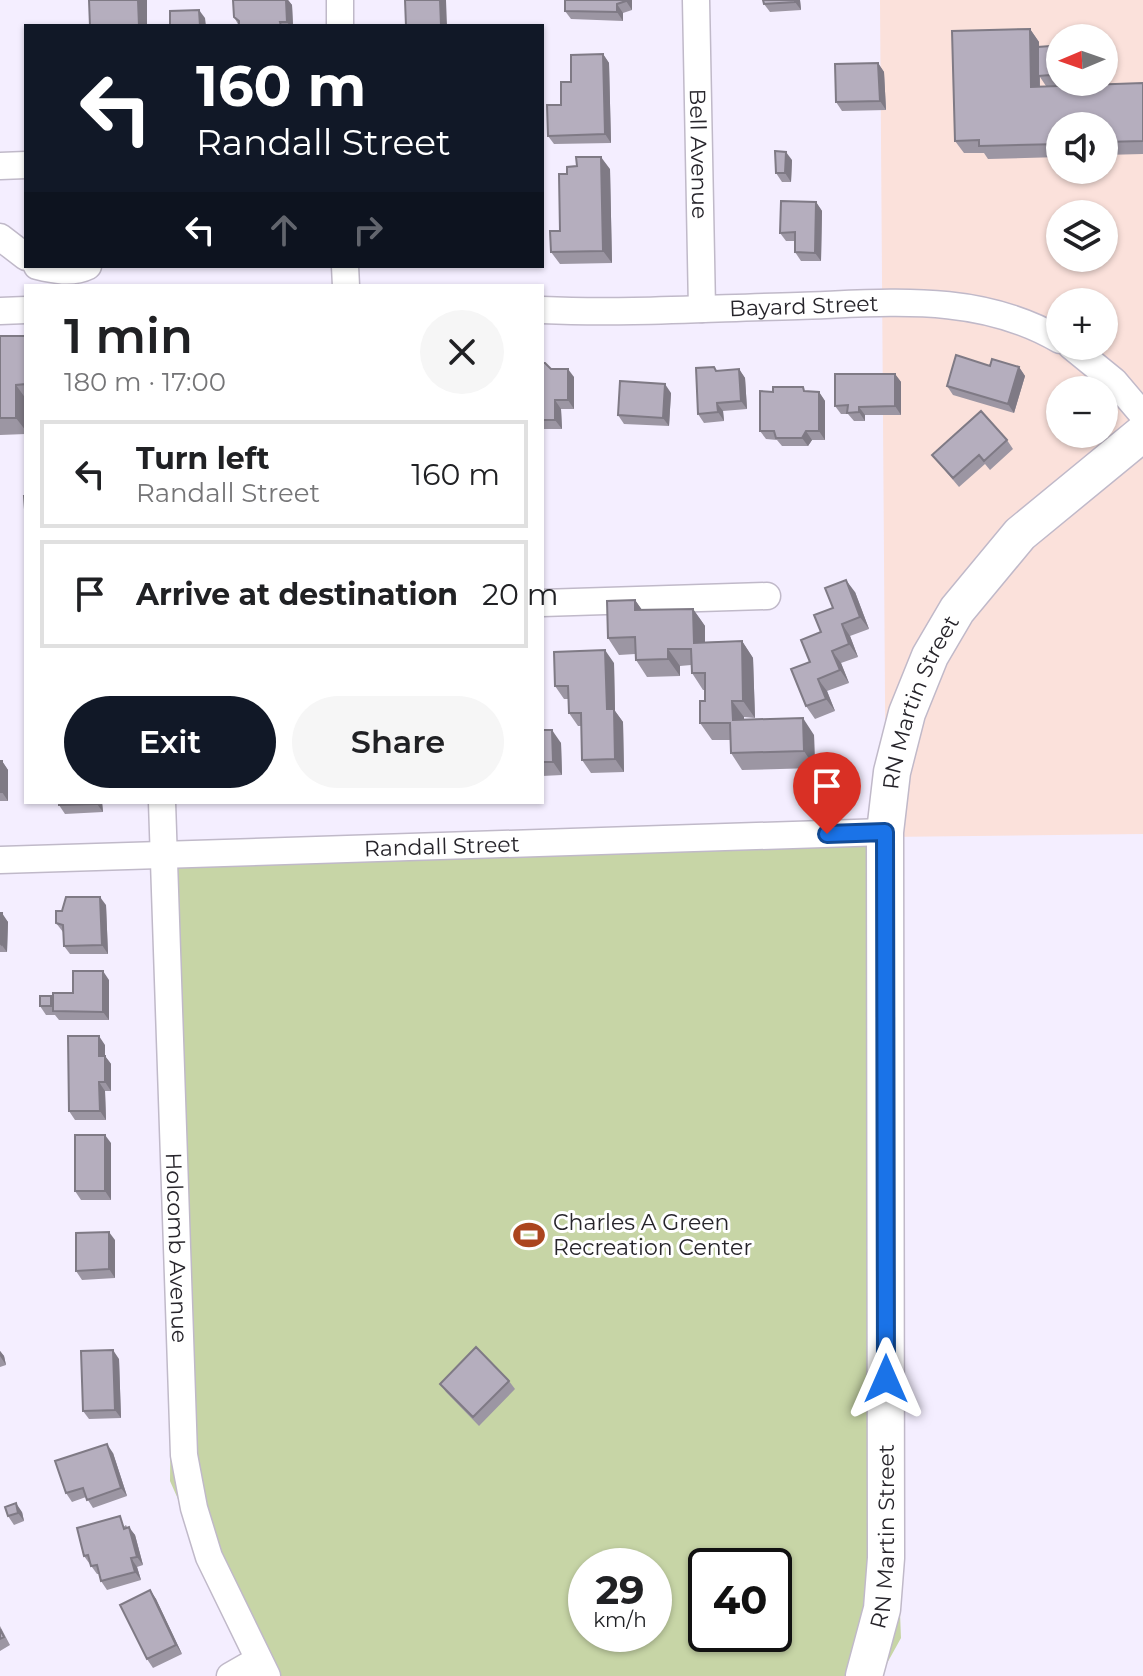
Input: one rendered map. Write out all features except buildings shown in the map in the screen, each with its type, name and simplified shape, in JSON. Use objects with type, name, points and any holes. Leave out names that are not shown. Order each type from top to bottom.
[{"type":"street","points":[[340,0],[340,24]]},
{"type":"street","name":"Bell Avenue","points":[[696,0],[702,309]]},
{"type":"street","points":[[0,166],[24,165]]},
{"type":"street","points":[[0,237],[24,255]]},
{"type":"street","points":[[45,268],[58,271],[84,268]]},
{"type":"street","name":"Bayard Street","points":[[544,310],[927,302],[994,311],[1046,331]]},
{"type":"street","points":[[0,311],[24,310]]},
{"type":"street","points":[[1088,360],[1114,381],[1143,415]]},
{"type":"street","name":"RN Martin Street","points":[[864,1676],[882,1609],[886,1558],[885,832],[892,772],[907,713],[930,656],[957,610],[1020,534],[1143,433]]},
{"type":"street","points":[[544,603],[767,596]]},
{"type":"street","name":"Holcomb Avenue","points":[[162,804],[184,1455],[194,1508],[209,1557],[263,1668]]},
{"type":"street","name":"Randall Street","points":[[0,860],[885,832]]},
{"type":"street","points":[[230,1676],[263,1668]]},
{"type":"shaded area","points":[[880,0],[1143,0],[1143,834],[886,837]]},
{"type":"green space","name":"Charles A Green Recreation Center","points":[[886,837],[884,1206],[901,1638],[880,1676],[256,1676],[170,1481],[177,864]]},
{"type":"place","name":"Charles A Green Recreation Center","points":[[529,1235]]},
{"type":"route","points":[[827,834],[885,832],[886,1379]]}]
